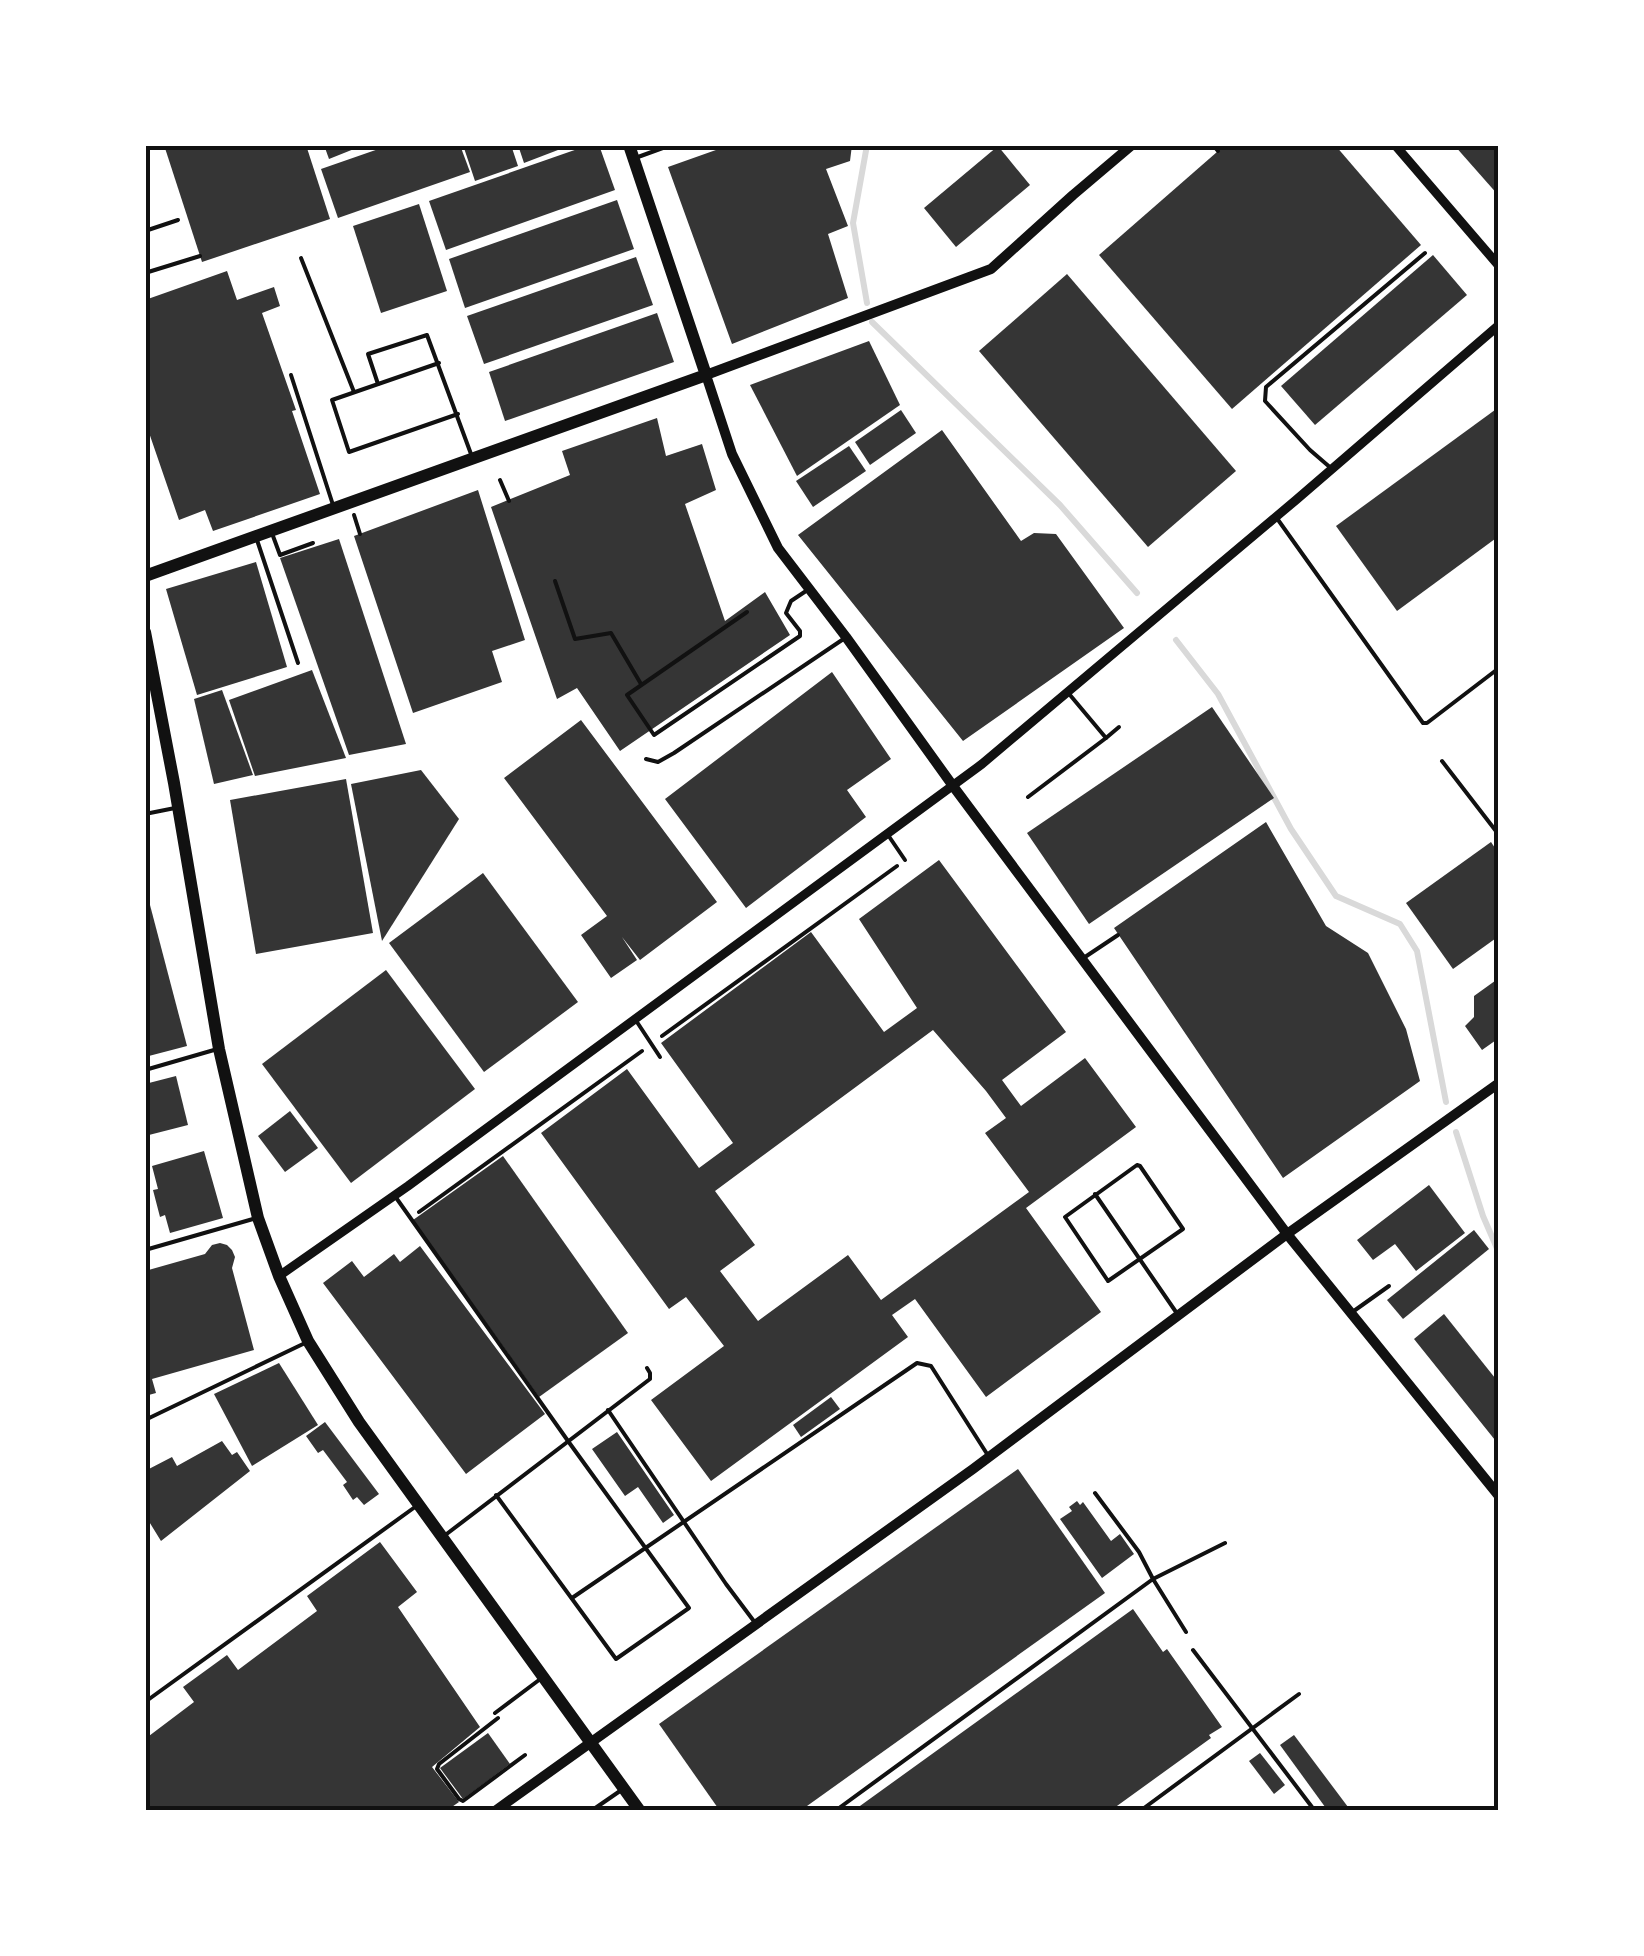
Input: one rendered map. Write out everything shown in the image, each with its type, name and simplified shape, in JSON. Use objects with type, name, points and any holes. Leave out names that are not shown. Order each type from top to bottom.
[{"type":"main road","points":[[145,576],[706,375],[632,152]]},
{"type":"main road","points":[[145,632],[219,1049],[258,1218],[279,1276],[308,1341],[359,1422],[640,1811]]},
{"type":"street","points":[[1132,145],[991,269],[706,375],[732,454],[778,548],[1287,1234],[1499,1496]]},
{"type":"street","points":[[1394,145],[1499,266]]},
{"type":"street","points":[[279,1276],[395,1196],[953,786],[1499,325]]},
{"type":"street","points":[[495,1811],[989,1458],[1287,1234],[1499,1083]]},
{"type":"lane","points":[[632,152],[671,145]]},
{"type":"lane","points":[[1213,145],[1218,151]]},
{"type":"lane","points":[[145,231],[178,220]]},
{"type":"lane","points":[[1332,469],[1265,401],[1266,387],[1426,254]]},
{"type":"lane","points":[[145,273],[200,256]]},
{"type":"lane","points":[[301,258],[354,392]]},
{"type":"lane","points":[[378,384],[368,354],[427,334],[473,459]]},
{"type":"lane","points":[[439,363],[332,400],[349,452],[458,414]]},
{"type":"lane","points":[[291,375],[334,509]]},
{"type":"lane","points":[[500,480],[509,501]]},
{"type":"lane","points":[[1276,517],[1423,724],[1499,668]]},
{"type":"lane","points":[[272,532],[280,555],[312,542]]},
{"type":"lane","points":[[256,537],[298,663]]},
{"type":"lane","points":[[554,581],[575,640],[608,632],[614,635],[641,684]]},
{"type":"lane","points":[[747,612],[627,694],[654,735],[800,636],[786,614],[787,608],[810,588]]},
{"type":"lane","points":[[646,760],[658,762],[674,753],[846,637]]},
{"type":"lane","points":[[1068,691],[1106,738]]},
{"type":"lane","points":[[1028,798],[1119,727]]},
{"type":"lane","points":[[1442,761],[1499,835]]},
{"type":"lane","points":[[145,814],[178,808]]},
{"type":"lane","points":[[888,835],[905,860]]},
{"type":"lane","points":[[1082,959],[1118,934]]},
{"type":"lane","points":[[635,1019],[660,1057]]},
{"type":"lane","points":[[145,1070],[219,1049]]},
{"type":"lane","points":[[1137,1164],[1184,1228],[1141,1259],[1108,1281],[1065,1219],[1137,1164]]},
{"type":"lane","points":[[1095,1194],[1178,1316]]},
{"type":"lane","points":[[395,1196],[689,1608],[616,1659],[496,1495]]},
{"type":"lane","points":[[145,1250],[258,1218]]},
{"type":"lane","points":[[1351,1313],[1389,1286]]},
{"type":"lane","points":[[145,1420],[308,1341]]},
{"type":"lane","points":[[572,1598],[917,1364],[930,1366],[989,1458]]},
{"type":"lane","points":[[442,1538],[650,1378],[647,1368]]},
{"type":"lane","points":[[608,1410],[756,1624]]},
{"type":"lane","points":[[1095,1492],[1139,1552],[1186,1632]]},
{"type":"lane","points":[[145,1702],[418,1504]]},
{"type":"lane","points":[[835,1811],[1153,1579],[1225,1544]]},
{"type":"lane","points":[[1193,1650],[1316,1811]]},
{"type":"lane","points":[[525,1755],[464,1800],[459,1799],[437,1766],[544,1676]]},
{"type":"lane","points":[[1140,1811],[1299,1694]]},
{"type":"lane","points":[[591,1811],[624,1788]]},
{"type":"path","points":[[358,524],[360,534]]},
{"type":"path","points":[[410,1218],[905,860]]},
{"type":"building","points":[[164,145],[306,145],[330,219],[202,262]]},
{"type":"building","points":[[324,145],[364,145],[329,159]]},
{"type":"building","points":[[390,145],[460,145],[470,172],[338,218],[321,169]]},
{"type":"building","points":[[463,145],[511,145],[518,166],[475,181]]},
{"type":"building","points":[[518,145],[571,145],[524,163]]},
{"type":"building","points":[[589,145],[599,145],[615,190],[446,250],[429,201]]},
{"type":"building","points":[[730,145],[852,145],[850,161],[826,169],[848,226],[828,234],[848,298],[732,344],[668,167]]},
{"type":"building","points":[[1225,145],[1335,145],[1421,245],[1232,409],[1099,255]]},
{"type":"building","points":[[1454,145],[1499,145],[1499,196]]},
{"type":"building","points":[[998,146],[1030,185],[956,247],[924,208]]},
{"type":"building","points":[[617,200],[634,249],[465,308],[449,259]]},
{"type":"building","points":[[419,204],[447,291],[381,313],[353,226]]},
{"type":"building","points":[[1433,255],[1467,295],[1315,425],[1281,386]]},
{"type":"building","points":[[636,257],[653,305],[484,364],[467,316]]},
{"type":"building","points":[[227,271],[237,300],[274,287],[280,306],[262,313],[320,494],[213,531],[205,510],[179,520],[145,421],[145,300]]},
{"type":"building","points":[[1067,274],[1236,471],[1148,547],[979,351]]},
{"type":"building","points":[[657,313],[674,362],[505,421],[489,372]]},
{"type":"building","points":[[869,341],[900,405],[797,476],[750,385]]},
{"type":"building","points":[[1499,407],[1499,536],[1397,611],[1336,526]]},
{"type":"building","points":[[901,410],[916,433],[870,465],[855,442]]},
{"type":"building","points":[[657,418],[666,456],[702,444],[716,490],[685,504],[725,621],[765,592],[790,635],[620,751],[577,688],[557,699],[491,507],[570,475],[562,451]]},
{"type":"building","points":[[942,430],[1021,541],[1034,533],[1056,534],[1124,628],[963,741],[798,535]]},
{"type":"building","points":[[849,446],[866,471],[813,507],[796,481]]},
{"type":"building","points":[[478,490],[525,640],[492,651],[502,682],[413,713],[354,536]]},
{"type":"building","points":[[339,539],[406,744],[349,755],[280,558]]},
{"type":"building","points":[[256,562],[287,667],[197,695],[166,589]]},
{"type":"building","points":[[312,670],[346,758],[255,776],[229,700]]},
{"type":"building","points":[[832,672],[891,759],[847,790],[866,817],[746,908],[665,799]]},
{"type":"building","points":[[222,690],[253,775],[214,784],[194,699]]},
{"type":"building","points":[[1212,707],[1274,798],[1089,924],[1027,833]]},
{"type":"building","points":[[581,720],[717,902],[640,960],[622,937],[637,960],[611,978],[581,935],[607,916],[504,778]]},
{"type":"building","points":[[421,770],[459,819],[382,941],[351,784]]},
{"type":"building","points":[[346,779],[373,933],[256,954],[230,800]]},
{"type":"building","points":[[1266,822],[1326,926],[1368,953],[1406,1029],[1420,1081],[1283,1178],[1114,928]]},
{"type":"building","points":[[1491,842],[1499,854],[1499,936],[1453,969],[1406,903]]},
{"type":"building","points":[[939,860],[1066,1032],[1002,1080],[1021,1106],[1085,1058],[1136,1127],[1026,1208],[1101,1312],[986,1397],[915,1299],[892,1315],[908,1337],[711,1481],[651,1400],[724,1346],[686,1297],[669,1309],[541,1133],[627,1069],[699,1168],[733,1143],[661,1043],[811,932],[884,1032],[917,1008],[859,919]],"holes":[[[933,1030],[1006,1118],[985,1133],[1029,1192],[881,1300],[848,1255],[758,1321],[720,1271],[755,1245],[715,1191]]]},
{"type":"building","points":[[483,873],[578,1002],[484,1072],[389,943]]},
{"type":"building","points":[[145,886],[187,1046],[145,1057]]},
{"type":"building","points":[[386,970],[475,1089],[351,1183],[262,1064]]},
{"type":"building","points":[[1499,978],[1499,1038],[1482,1050],[1465,1026],[1474,1017],[1474,996]]},
{"type":"building","points":[[176,1076],[188,1125],[145,1136],[145,1084]]},
{"type":"building","points":[[290,1111],[318,1148],[285,1172],[258,1136]]},
{"type":"building","points":[[204,1151],[223,1218],[170,1233],[165,1215],[160,1217],[152,1166]]},
{"type":"building","points":[[503,1156],[628,1333],[539,1397],[413,1220]]},
{"type":"building","points":[[1429,1185],[1465,1233],[1416,1271],[1395,1244],[1373,1260],[1357,1240]]},
{"type":"building","points":[[1474,1230],[1489,1249],[1403,1319],[1387,1300]]},
{"type":"building","points":[[212,1245],[227,1245],[235,1257],[232,1268],[254,1350],[152,1379],[156,1393],[145,1396],[145,1271],[205,1254]]},
{"type":"building","points":[[420,1246],[545,1414],[466,1474],[323,1283],[352,1261],[364,1277],[394,1254],[400,1262]]},
{"type":"building","points":[[1444,1314],[1499,1383],[1499,1445],[1414,1339]]},
{"type":"building","points":[[279,1363],[318,1425],[252,1466],[214,1394]]},
{"type":"building","points":[[831,1397],[840,1409],[801,1437],[793,1425]]},
{"type":"building","points":[[325,1422],[379,1494],[364,1505],[357,1497],[353,1500],[343,1485],[347,1482],[323,1450],[318,1453],[306,1436]]},
{"type":"building","points":[[617,1432],[674,1515],[663,1523],[638,1487],[625,1496],[592,1449]]},
{"type":"building","points":[[222,1441],[232,1455],[237,1452],[250,1471],[161,1541],[145,1515],[145,1471],[172,1457],[177,1466]]},
{"type":"building","points":[[1018,1469],[1105,1593],[800,1811],[720,1811],[659,1724]]},
{"type":"building","points":[[1077,1501],[1080,1505],[1083,1502],[1111,1541],[1120,1534],[1134,1554],[1102,1578],[1060,1519],[1072,1511],[1069,1507]]},
{"type":"building","points":[[380,1542],[417,1592],[398,1607],[480,1727],[432,1767],[459,1802],[446,1811],[145,1811],[145,1739],[194,1702],[183,1687],[227,1655],[238,1670],[317,1611],[307,1596]]},
{"type":"building","points":[[1133,1609],[1163,1652],[1167,1649],[1222,1727],[1110,1811],[853,1811]]},
{"type":"building","points":[[488,1733],[510,1764],[463,1799],[440,1768]]},
{"type":"building","points":[[1294,1735],[1351,1811],[1328,1811],[1280,1745]]},
{"type":"building","points":[[1260,1753],[1285,1785],[1274,1794],[1249,1761]]},
{"type":"waterway","points":[[867,145],[853,223],[867,303]]},
{"type":"waterway","points":[[872,322],[1060,505],[1137,593]]},
{"type":"waterway","points":[[1176,640],[1218,694],[1291,829],[1336,896],[1400,924],[1417,951],[1446,1102]]},
{"type":"waterway","points":[[1456,1132],[1499,1253]]}]
